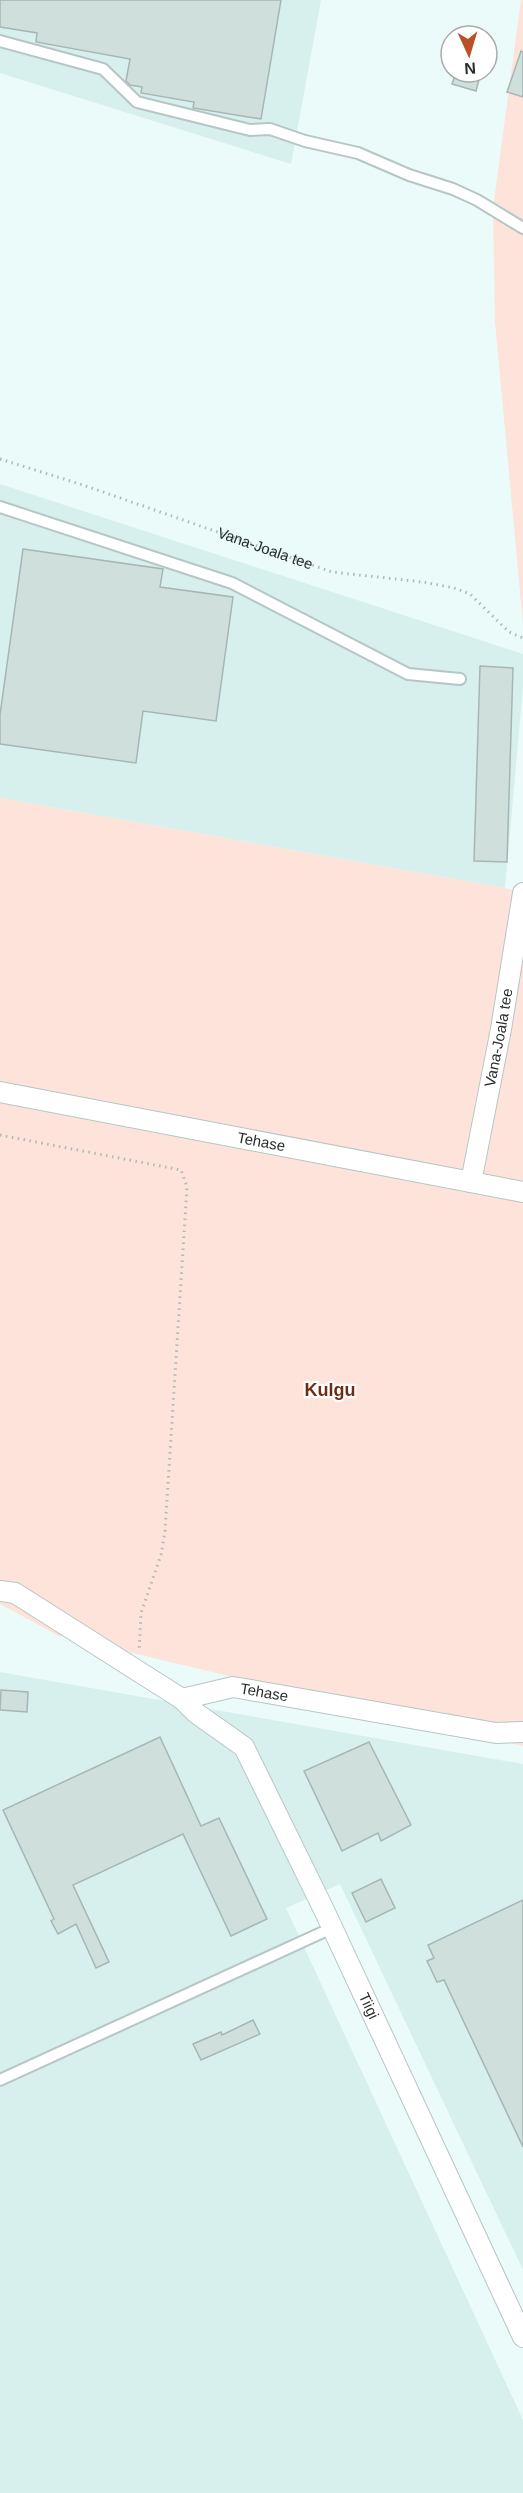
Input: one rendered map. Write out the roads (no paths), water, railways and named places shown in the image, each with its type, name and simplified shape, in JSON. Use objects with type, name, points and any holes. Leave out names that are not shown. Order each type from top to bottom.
[{"type":"street","name":"Vana-Joala tee","points":[[471,1182],[501,1029],[523,893]]},
{"type":"street","name":"Tehase","points":[[0,1092],[523,1192]]},
{"type":"street","points":[[0,1591],[15,1593],[182,1699]]},
{"type":"street","name":"Tehase","points":[[182,1699],[233,1687],[496,1733],[523,1732]]},
{"type":"street","name":"Tiigi","points":[[182,1699],[196,1713],[244,1747],[332,1928],[523,2337]]},
{"type":"lane","points":[[0,41],[103,69],[137,102],[250,130],[270,129],[305,141],[358,153],[409,175],[453,189],[477,200],[523,228]]},
{"type":"lane","points":[[0,507],[232,583],[408,674],[460,679]]},
{"type":"lane","points":[[0,2080],[332,1928]]},
{"type":"district","name":"Kulgu","points":[[330,1390]]}]
